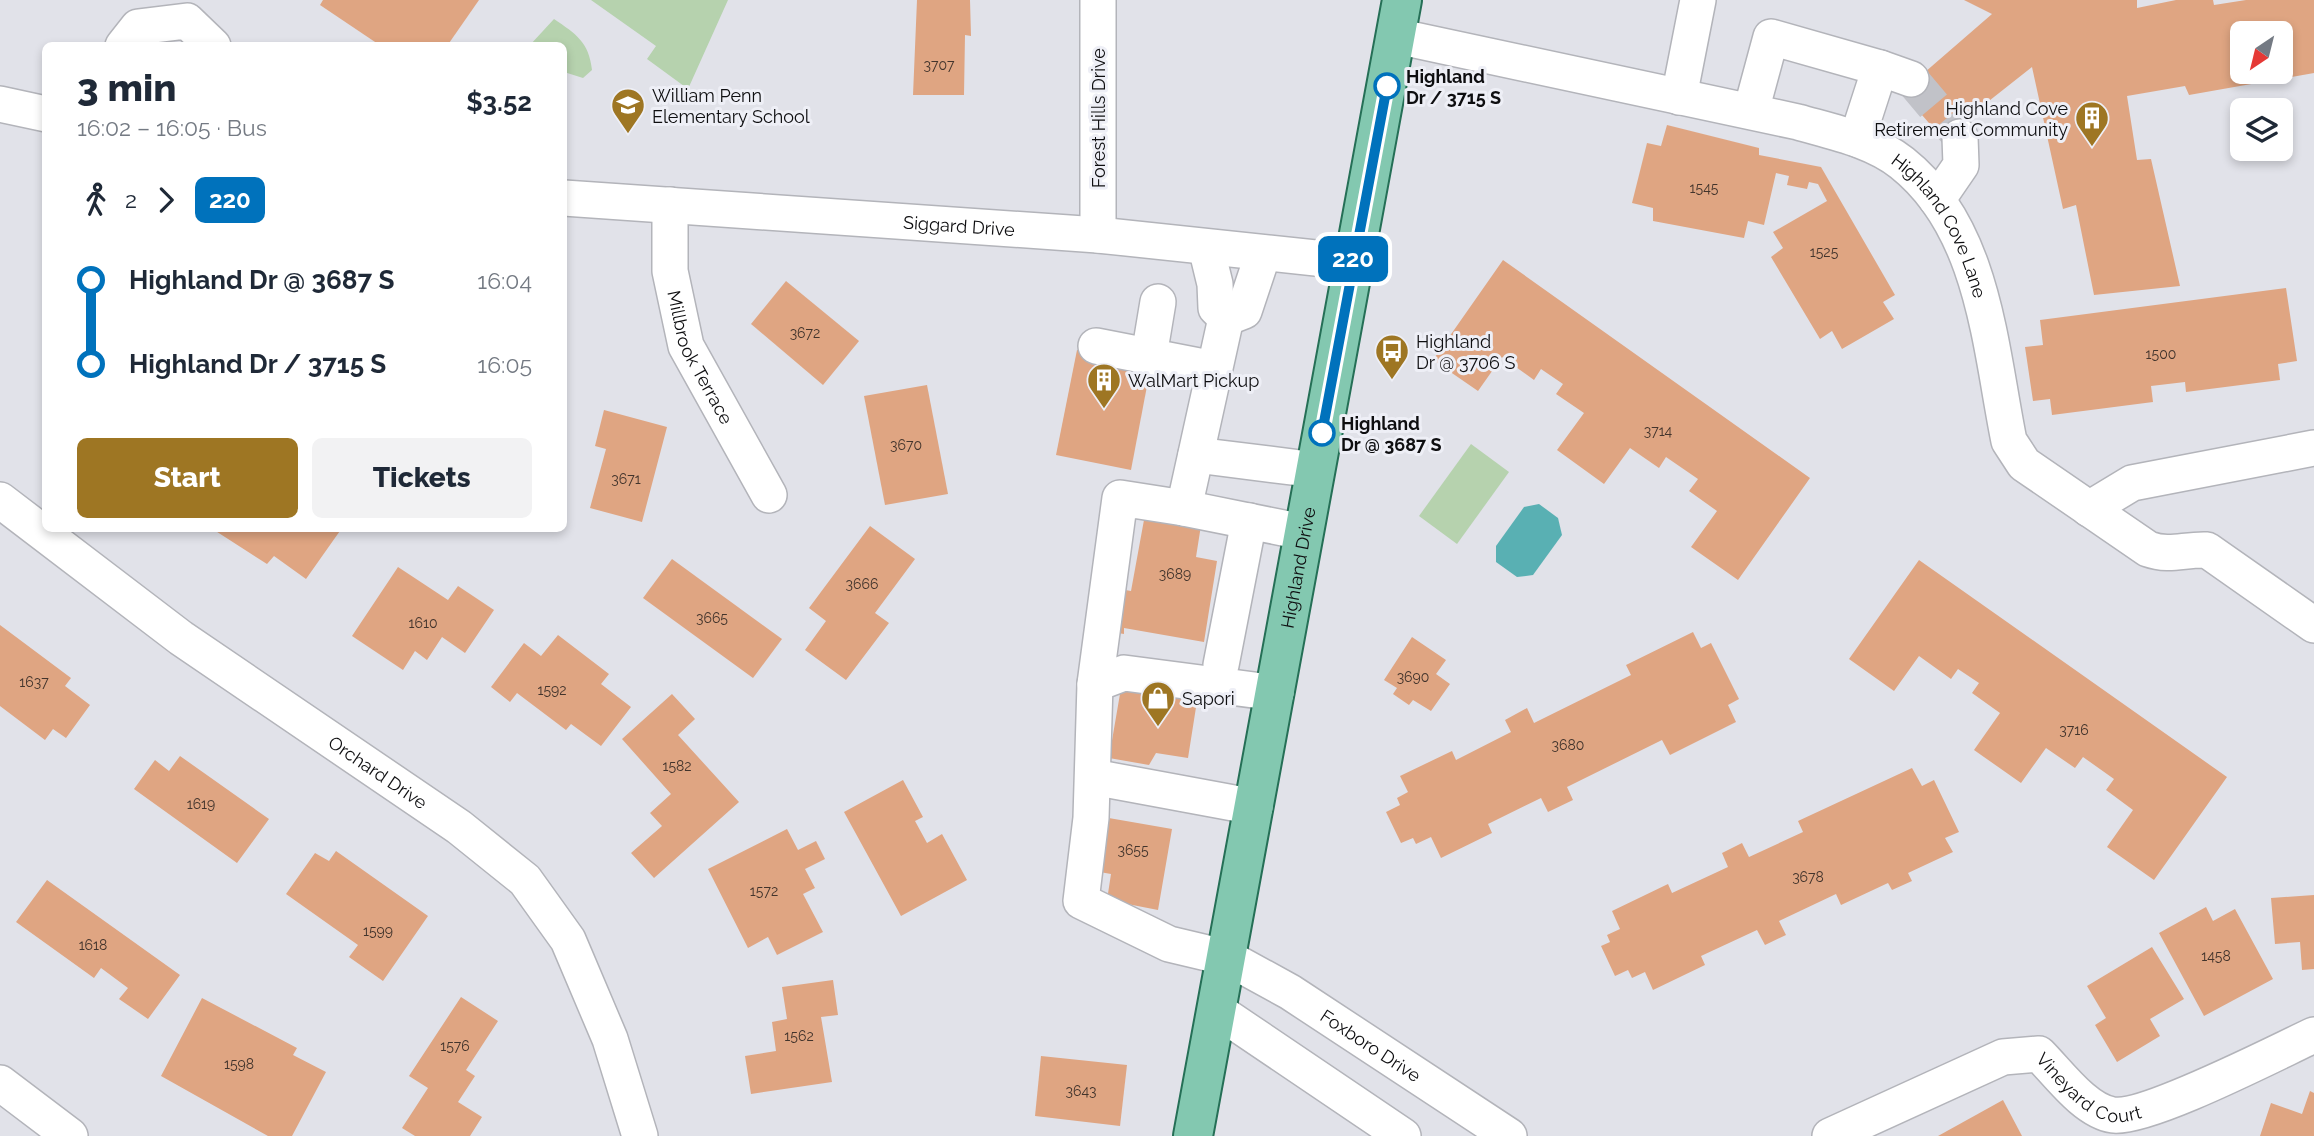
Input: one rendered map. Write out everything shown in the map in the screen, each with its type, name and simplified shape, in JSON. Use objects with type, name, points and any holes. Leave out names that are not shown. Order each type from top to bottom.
[{"type":"main road","name":"Highland Drive","points":[[1193,1136],[1228,958],[1303,533],[1399,18]]},
{"type":"street","name":"Forest Hills Drive","points":[[1098,0],[1098,235]]},
{"type":"street","points":[[1679,97],[1698,0]]},
{"type":"street","name":"Highland Cove Lane","points":[[1399,18],[1679,97],[1751,111],[1857,139],[1902,163],[1937,200],[1961,237],[1974,274],[2009,441],[2024,464],[2148,549],[2168,556],[2186,549],[2207,550],[2314,625]]},
{"type":"street","points":[[126,42],[138,26],[187,21],[209,42]]},
{"type":"street","points":[[1751,111],[1771,37],[1896,73],[1857,139]]},
{"type":"street","points":[[0,104],[42,113]]},
{"type":"street","points":[[1937,200],[1961,164],[1960,137]]},
{"type":"street","name":"Siggard Drive","points":[[567,198],[1098,235],[1353,262]]},
{"type":"street","name":"Millbrook Terrace","points":[[670,205],[670,271],[687,346],[769,495]]},
{"type":"street","points":[[1206,247],[1215,284],[1216,307],[1226,318]]},
{"type":"street","points":[[1226,318],[1244,311],[1263,254]]},
{"type":"street","points":[[1149,356],[1158,302]]},
{"type":"street","points":[[1184,508],[1226,318]]},
{"type":"street","points":[[1096,346],[1214,369]]},
{"type":"street","points":[[2089,509],[2132,483],[2314,448]]},
{"type":"street","points":[[1195,455],[1316,470]]},
{"type":"street","points":[[1255,807],[1093,777],[1095,684],[1120,498],[1184,508],[1303,533]]},
{"type":"street","name":"Orchard Drive","points":[[0,500],[181,638],[459,827],[525,880],[568,940],[610,1039],[640,1136]]},
{"type":"street","points":[[1220,665],[1249,521]]},
{"type":"street","points":[[1095,684],[1124,673],[1276,693]]},
{"type":"street","name":"Foxboro Drive","points":[[1093,777],[1081,901],[1169,944],[1228,958],[1290,992],[1509,1136]]},
{"type":"street","points":[[1218,1011],[1403,1136]]},
{"type":"street","name":"Vineyard Court","points":[[1830,1136],[2003,1057],[2039,1054],[2089,1103],[2113,1115],[2148,1110],[2314,1035]]},
{"type":"street","points":[[0,1083],[70,1136]]},
{"type":"green space","points":[[591,0],[728,0],[688,89],[647,59],[656,46]]},
{"type":"green space","points":[[554,19],[580,40],[588,52],[592,70],[583,78],[567,73],[567,42],[533,42]]},
{"type":"green space","points":[[1471,444],[1509,472],[1457,544],[1419,516]]},
{"type":"water","points":[[1539,504],[1558,518],[1562,535],[1533,575],[1517,577],[1496,562],[1496,546],[1524,507]]},
{"type":"building","points":[[323,0],[479,0],[450,42],[375,42],[320,5]]},
{"type":"building","points":[[917,0],[970,0],[971,36],[965,35],[964,95],[913,95]]},
{"type":"building","name":"Highland Cove Retirement Community","points":[[1964,0],[2137,0],[2137,8],[2176,0],[2213,0],[2214,5],[2246,0],[2314,0],[2314,73],[2293,77],[2293,21],[2230,21],[2230,84],[2252,84],[2189,95],[2185,86],[2127,96],[2137,160],[2151,159],[2180,286],[2094,295],[2076,205],[2063,209],[2032,67],[1942,138],[1902,92],[1992,14]]},
{"type":"building","points":[[1667,125],[1759,148],[1759,155],[1821,167],[1895,295],[1883,302],[1894,319],[1842,349],[1832,331],[1820,339],[1771,257],[1783,248],[1773,232],[1827,201],[1818,184],[1809,182],[1807,189],[1787,185],[1789,176],[1776,173],[1764,225],[1748,221],[1744,238],[1653,221],[1653,208],[1632,203],[1647,143],[1661,146]]},
{"type":"building","points":[[1503,260],[1810,478],[1738,580],[1691,547],[1717,511],[1689,491],[1698,479],[1666,457],[1659,468],[1630,448],[1604,484],[1557,450],[1584,413],[1556,394],[1563,384],[1541,369],[1534,380],[1502,357],[1478,391],[1433,360]]},
{"type":"building","points":[[786,281],[859,341],[823,385],[751,324]]},
{"type":"building","points":[[2286,288],[2297,361],[2278,364],[2280,380],[2186,392],[2185,382],[2151,386],[2153,402],[2052,415],[2050,399],[2033,401],[2025,347],[2043,345],[2040,320]]},
{"type":"building","name":"WalMart Pickup","points":[[1077,350],[1151,365],[1131,470],[1056,455]]},
{"type":"building","points":[[927,385],[948,494],[885,505],[864,396]]},
{"type":"building","points":[[604,410],[667,427],[642,522],[590,508],[606,449],[595,446]]},
{"type":"building","points":[[1146,509],[1202,519],[1196,557],[1217,561],[1204,642],[1124,628],[1124,634],[1106,631],[1114,588],[1131,591]]},
{"type":"building","points":[[870,526],[915,559],[875,613],[889,623],[846,680],[805,650],[826,621],[809,608]]},
{"type":"building","points":[[217,532],[339,532],[306,579],[274,556],[267,564]]},
{"type":"building","points":[[672,559],[782,639],[753,678],[643,598]]},
{"type":"building","points":[[1919,560],[2227,777],[2154,880],[2107,847],[2133,810],[2106,790],[2114,779],[2083,757],[2075,768],[2046,748],[2021,783],[1974,750],[2000,713],[1972,693],[1979,683],[1958,669],[1951,679],[1919,656],[1894,691],[1849,659]]},
{"type":"building","points":[[398,567],[448,600],[458,586],[494,610],[465,653],[442,637],[427,660],[415,651],[403,670],[352,636]]},
{"type":"building","points":[[0,625],[71,678],[65,686],[90,705],[66,738],[53,729],[45,740],[0,706]]},
{"type":"building","points":[[1693,632],[1701,648],[1711,643],[1739,699],[1728,705],[1736,722],[1670,755],[1662,740],[1567,787],[1573,800],[1548,812],[1541,798],[1488,824],[1492,833],[1441,858],[1431,837],[1416,844],[1413,838],[1401,843],[1386,812],[1400,805],[1397,798],[1408,792],[1400,776],[1452,751],[1456,760],[1511,732],[1505,720],[1527,708],[1534,723],[1631,675],[1626,665]]},
{"type":"building","points":[[558,635],[609,674],[601,684],[631,707],[601,746],[571,724],[566,730],[517,693],[510,702],[491,687],[524,643],[541,656]]},
{"type":"building","points":[[1412,637],[1446,660],[1436,674],[1450,684],[1431,711],[1413,700],[1409,705],[1393,694],[1397,688],[1384,680]]},
{"type":"building","points":[[1121,688],[1197,701],[1188,758],[1156,753],[1149,765],[1109,758]]},
{"type":"building","points":[[672,694],[695,719],[678,735],[739,802],[654,878],[631,853],[662,826],[650,813],[671,794],[622,739]]},
{"type":"building","points":[[180,756],[269,819],[237,863],[134,789],[155,760],[169,771]]},
{"type":"building","points":[[1912,768],[1922,786],[1934,780],[1959,832],[1945,838],[1953,852],[1908,873],[1912,881],[1892,890],[1888,883],[1841,905],[1836,894],[1779,921],[1786,935],[1765,945],[1757,930],[1701,956],[1705,965],[1653,990],[1645,972],[1632,978],[1628,970],[1615,976],[1601,946],[1610,942],[1607,935],[1620,929],[1612,911],[1668,884],[1672,893],[1728,867],[1722,853],[1742,843],[1749,857],[1803,832],[1798,821]]},
{"type":"building","points":[[903,780],[923,817],[915,821],[927,843],[942,834],[967,880],[901,916],[844,812]]},
{"type":"building","points":[[1103,817],[1172,829],[1158,910],[1107,900],[1111,874],[1094,871]]},
{"type":"building","points":[[787,829],[798,850],[816,841],[825,859],[805,869],[815,888],[803,894],[823,932],[777,955],[768,937],[748,948],[708,869]]},
{"type":"building","points":[[336,851],[428,916],[383,981],[349,957],[358,945],[286,894],[315,853],[329,861]]},
{"type":"building","points":[[47,880],[180,975],[148,1019],[119,999],[128,988],[101,968],[94,978],[16,922]]},
{"type":"building","points":[[2314,895],[2314,969],[2302,970],[2300,942],[2275,944],[2271,898]]},
{"type":"building","points":[[2206,907],[2213,921],[2235,909],[2273,979],[2204,1016],[2159,933]]},
{"type":"building","points":[[2152,947],[2184,999],[2150,1019],[2160,1036],[2117,1062],[2095,1025],[2106,1018],[2087,986]]},
{"type":"building","points":[[833,980],[838,1015],[821,1017],[832,1082],[751,1094],[745,1056],[776,1051],[772,1022],[787,1019],[782,987]]},
{"type":"building","points":[[461,997],[498,1021],[466,1070],[475,1076],[458,1102],[482,1117],[470,1136],[415,1136],[402,1128],[428,1088],[409,1076]]},
{"type":"building","points":[[202,998],[297,1048],[293,1055],[326,1072],[292,1136],[268,1136],[161,1076]]},
{"type":"building","points":[[1041,1056],[1127,1065],[1120,1126],[1035,1116]]},
{"type":"building","points":[[2310,1091],[2314,1093],[2314,1136],[2260,1136],[2271,1103],[2302,1114]]},
{"type":"building","points":[[2003,1100],[2022,1136],[1938,1136]]},
{"type":"tunnel","points":[[1911,79],[1960,137]]},
{"type":"bus line","name":"220","points":[[1322,433],[1387,86]]},
{"type":"place","name":"Highland Dr / 3715 S","points":[[1387,86]]},
{"type":"place","name":"William Penn Elementary School","points":[[628,135]]},
{"type":"place","name":"Highland Cove Retirement Community","points":[[2092,148]]},
{"type":"place","name":"Highland Dr @ 3706 S","points":[[1392,381]]},
{"type":"place","name":"WalMart Pickup","points":[[1104,410]]},
{"type":"place","name":"Highland Dr @ 3687 S","points":[[1322,433]]},
{"type":"place","name":"Sapori","points":[[1158,728]]}]
